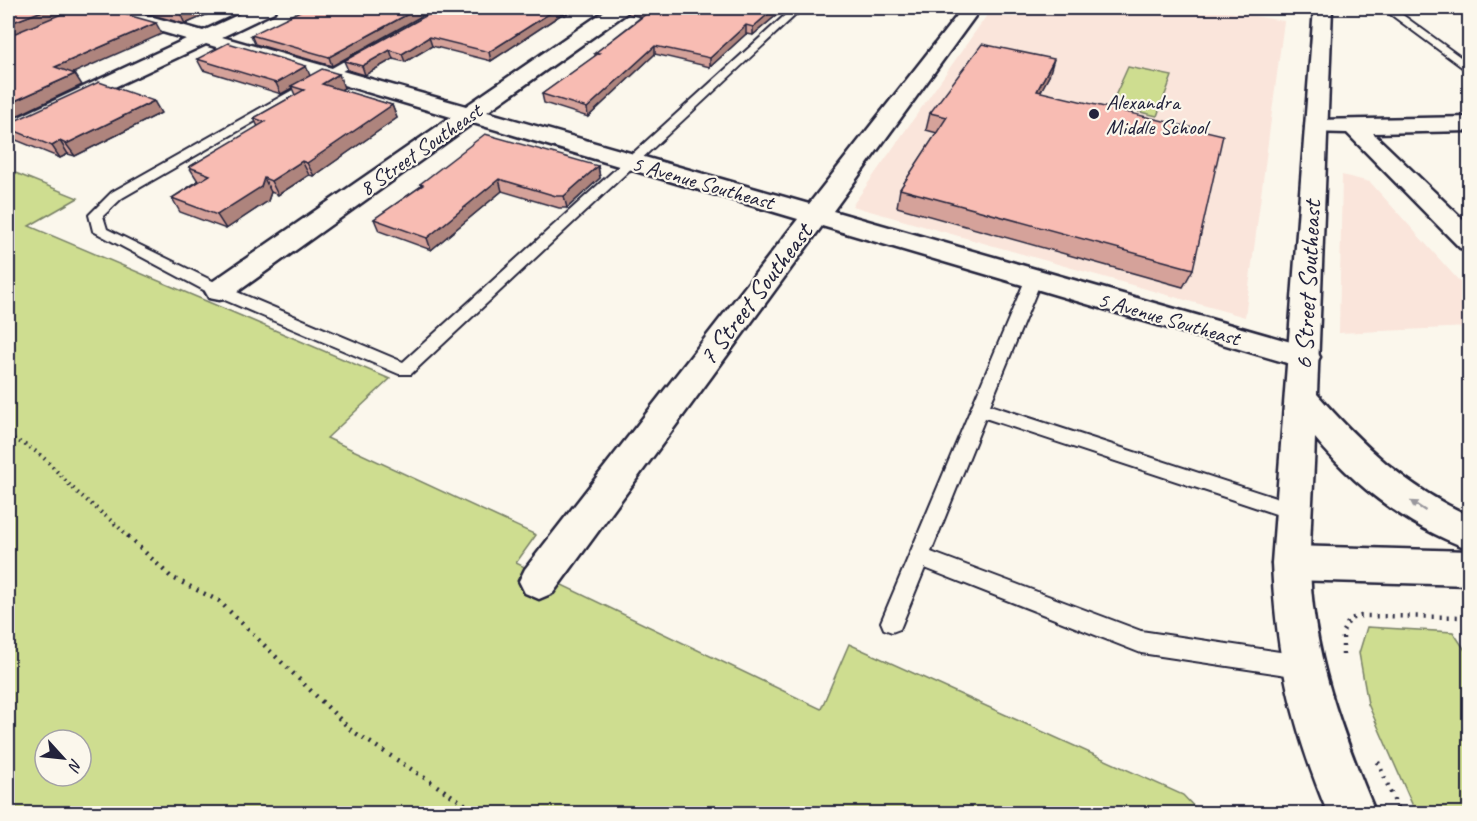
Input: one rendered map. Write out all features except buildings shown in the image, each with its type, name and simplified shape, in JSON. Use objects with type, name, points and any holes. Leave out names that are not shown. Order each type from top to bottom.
[{"type":"street","points":[[8,130],[267,8]]},
{"type":"street","name":"8 Street Southeast","points":[[219,291],[621,8]]},
{"type":"street","name":"7 Street Southeast","points":[[539,581],[972,8]]},
{"type":"street","name":"6 Street Southeast","points":[[1323,8],[1291,563],[1293,619],[1300,666],[1322,746],[1352,813]]},
{"type":"street","name":"5 Avenue Southeast","points":[[95,9],[204,37],[1304,357]]},
{"type":"street","points":[[1316,127],[1470,124]]},
{"type":"street","points":[[1354,127],[1470,242]]},
{"type":"street","points":[[1302,399],[1351,455],[1392,489],[1447,524],[1470,533]]},
{"type":"street","points":[[1291,563],[1470,568]]},
{"type":"lane","points":[[378,46],[117,195],[96,215],[100,231],[219,291],[405,370],[798,8]]},
{"type":"lane","points":[[1387,8],[1470,70]]},
{"type":"lane","points":[[892,622],[1034,278]]},
{"type":"lane","points":[[980,409],[1294,512]]},
{"type":"lane","points":[[919,556],[1141,642],[1300,666]]},
{"type":"path","points":[[8,437],[31,446],[48,460],[76,491],[104,513],[171,577],[219,601],[351,730],[480,813]]},
{"type":"path","points":[[1345,664],[1343,631],[1350,619],[1361,616],[1470,617]]},
{"type":"path","points":[[1375,755],[1400,813]]},
{"type":"shaded area","name":"Alexandra Middle School","points":[[992,8],[1208,8],[1284,21],[1245,317],[852,206]]},
{"type":"shaded area","points":[[1342,175],[1370,182],[1469,292],[1469,327],[1339,333]]},
{"type":"green space","points":[[1128,67],[1172,76],[1157,116],[1111,105]]},
{"type":"green space","points":[[8,170],[78,198],[29,226],[390,379],[327,438],[536,535],[516,563],[821,709],[849,644],[1183,795],[1200,813],[8,813]]},
{"type":"green space","points":[[1367,627],[1453,632],[1469,656],[1469,813],[1416,813],[1368,704],[1359,653]]},
{"type":"place","name":"Alexandra Middle School","points":[[1094,114]]}]
